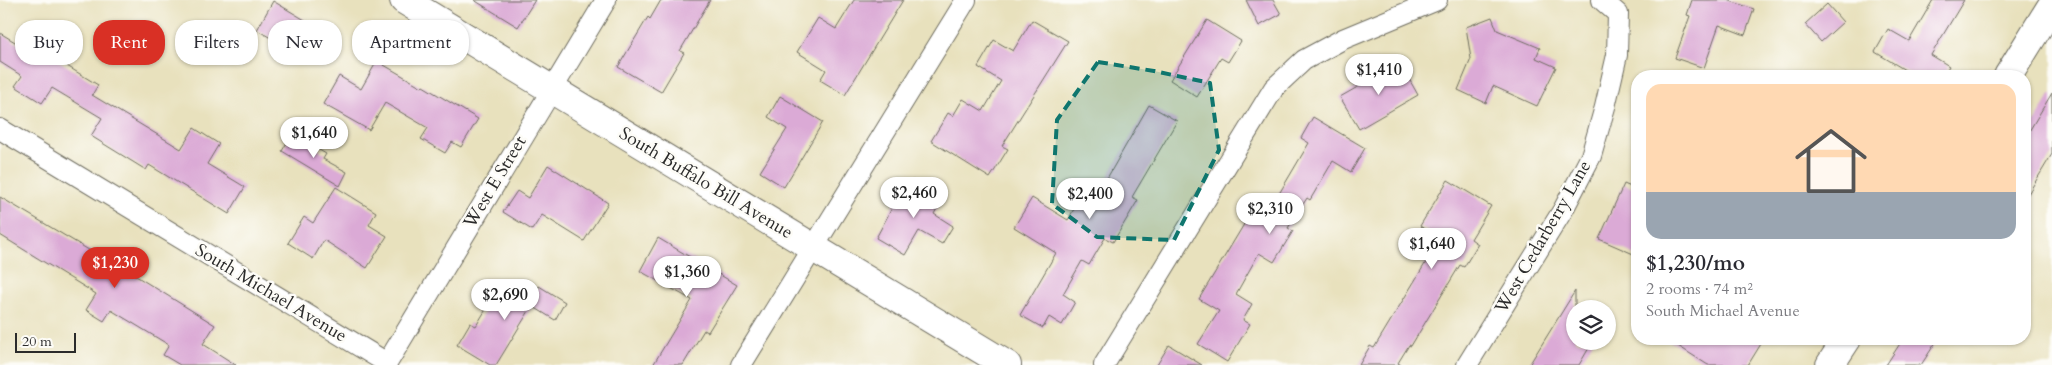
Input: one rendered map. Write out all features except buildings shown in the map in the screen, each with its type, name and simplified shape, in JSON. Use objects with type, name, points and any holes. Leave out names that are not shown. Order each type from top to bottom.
[{"type":"main road","name":"South Buffalo Bill Avenue","points":[[404,0],[1007,365]]},
{"type":"main road","points":[[2012,70],[2052,5]]},
{"type":"main road","points":[[1830,365],[1842,345]]},
{"type":"street","name":"West E Street","points":[[386,364],[606,0]]},
{"type":"street","points":[[741,365],[966,0]]},
{"type":"street","points":[[1104,365],[1274,88],[1304,60],[1343,39],[1436,0]]},
{"type":"street","name":"West Cedarberry Lane","points":[[1467,365],[1563,210],[1591,156],[1617,55],[1622,7],[1602,0]]},
{"type":"street","name":"South Michael Avenue","points":[[0,129],[386,364]]},
{"type":"highlighted area","points":[[1098,62],[1210,83],[1219,150],[1174,240],[1097,237],[1052,204],[1057,120]]}]
